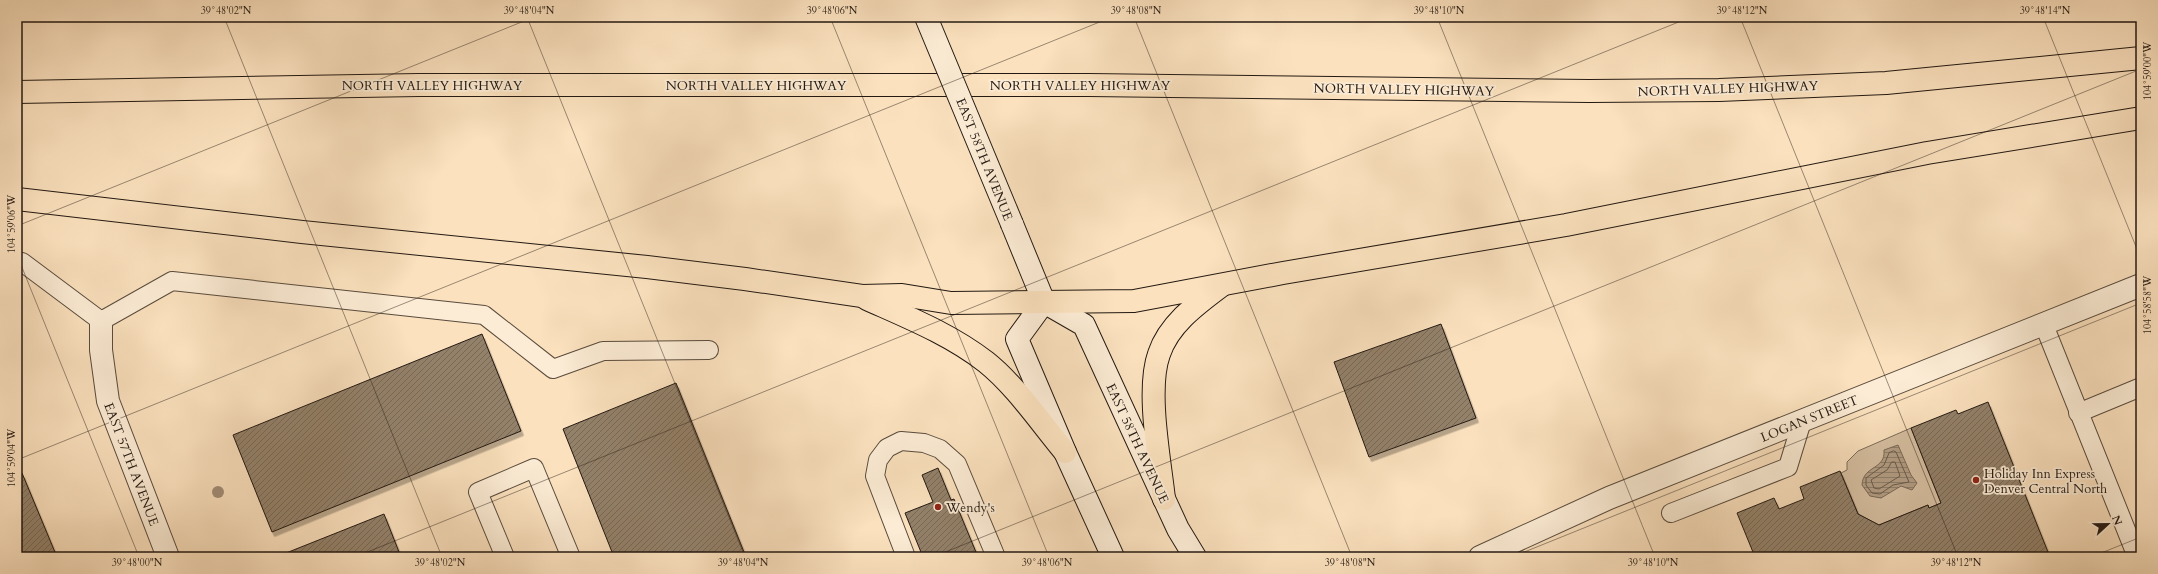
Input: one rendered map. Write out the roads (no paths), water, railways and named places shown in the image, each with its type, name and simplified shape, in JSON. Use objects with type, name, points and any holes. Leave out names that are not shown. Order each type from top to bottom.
[{"type":"highway","name":"NORTH VALLEY HIGHWAY","points":[[17,92],[419,85],[1089,85],[1589,91],[1719,90],[1886,83],[2141,58]]},
{"type":"highway","points":[[17,199],[302,232],[647,267],[745,279],[862,296],[902,295],[951,303],[1134,301],[1226,283],[1559,226],[1927,153],[2141,118]]},
{"type":"highway","points":[[1164,499],[1153,393],[1158,355],[1169,335],[1184,316],[1226,283]]},
{"type":"highway","points":[[862,296],[940,333],[986,362],[1002,377],[1064,452]]},
{"type":"street","name":"EAST 58TH AVENUE","points":[[926,17],[1044,302],[1084,325],[1178,529],[1195,557]]},
{"type":"street","name":"LOGAN STREET","points":[[1480,557],[1609,498],[2141,285]]},
{"type":"street","points":[[1044,302],[1018,339],[1064,452],[1113,557]]},
{"type":"street","name":"EAST 57TH AVENUE","points":[[101,321],[101,350],[108,401],[168,557]]},
{"type":"lane","points":[[17,261],[22,262],[101,321],[172,281],[484,315],[553,369],[603,351],[709,350]]},
{"type":"lane","points":[[2044,325],[2137,557]]},
{"type":"lane","points":[[2078,413],[2141,387]]},
{"type":"lane","points":[[1671,514],[1788,467],[1802,422]]},
{"type":"lane","points":[[906,557],[875,476],[878,460],[887,448],[901,441],[924,443],[940,449],[957,464],[996,557]]},
{"type":"lane","points":[[505,557],[478,492],[534,468],[570,555],[566,557]]},
{"type":"water","points":[[1898,445],[1911,475],[1917,483],[1912,490],[1901,486],[1881,498],[1870,496],[1862,485],[1863,479],[1870,470],[1882,461],[1884,450]]},
{"type":"place","name":"Holiday Inn Express Denver Central North","points":[[1976,480]]},
{"type":"place","name":"Wendy's","points":[[938,507]]}]
